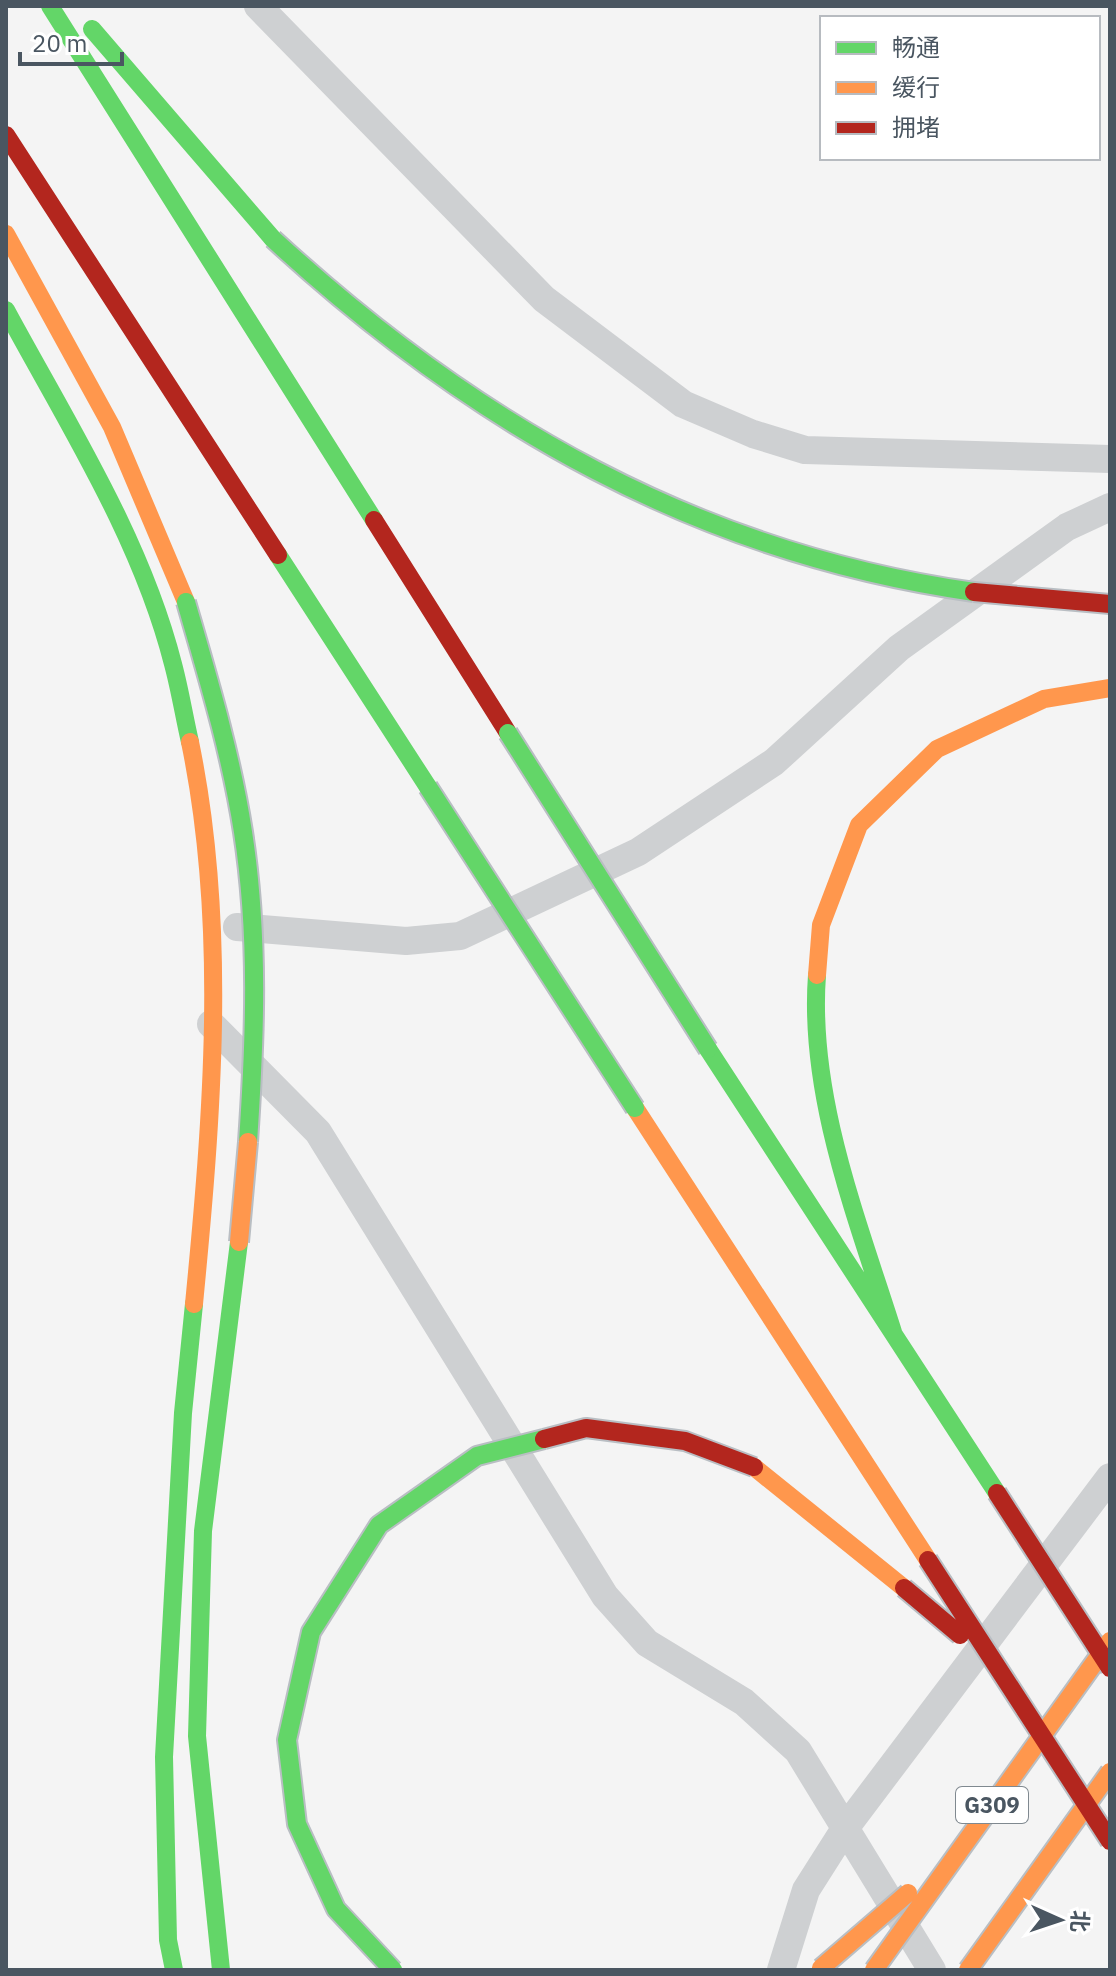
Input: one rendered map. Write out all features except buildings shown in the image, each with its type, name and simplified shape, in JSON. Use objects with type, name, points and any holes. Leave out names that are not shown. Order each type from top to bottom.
[{"type":"main road","points":[[50,6],[708,1049],[1110,1668]]},
{"type":"main road","points":[[84,19],[273,239],[377,331],[452,386],[543,443],[653,498],[740,532],[872,572],[1024,598],[1110,604]]},
{"type":"main road","points":[[6,135],[1110,1841]]},
{"type":"main road","points":[[6,234],[112,427],[186,602],[231,762],[248,868],[254,977],[249,1121],[239,1242],[203,1531],[197,1736],[221,1970]]},
{"type":"main road","points":[[6,310],[112,507],[139,567],[173,662],[194,763],[213,924],[209,1146],[183,1413],[164,1742],[168,1940],[174,1970]]},
{"type":"main road","points":[[893,1332],[838,1157],[814,1018],[821,925],[859,825],[937,749],[1044,699],[1110,688]]},
{"type":"main road","points":[[393,1970],[336,1909],[297,1824],[287,1740],[311,1632],[379,1525],[477,1456],[586,1428],[685,1441],[754,1467],[995,1663]]},
{"type":"main road","name":"G309","points":[[874,1970],[1110,1641]]},
{"type":"main road","points":[[968,1970],[1110,1772]]},
{"type":"main road","points":[[817,1970],[962,1847]]},
{"type":"street","points":[[258,6],[544,299],[683,404],[753,434],[805,450],[1110,459]]},
{"type":"street","points":[[213,924],[406,941],[460,936],[638,852],[774,762],[899,648],[1067,527],[1110,507]]},
{"type":"street","points":[[211,1024],[318,1132],[605,1596],[647,1643],[744,1702],[798,1751],[932,1970]]},
{"type":"street","points":[[781,1970],[806,1890],[846,1827],[1110,1477]]},
{"type":"traffic: fast","points":[[50,6],[374,520]]},
{"type":"traffic: fast","points":[[92,29],[273,239]]},
{"type":"traffic: fast","points":[[273,239],[350,306],[429,367],[511,422],[596,471],[685,512],[777,547],[873,573],[974,592]]},
{"type":"traffic: fast","points":[[6,310],[100,482],[142,571],[173,664],[190,742]]},
{"type":"traffic: fast","points":[[278,555],[428,787]]},
{"type":"traffic: fast","points":[[186,602],[225,745],[248,871],[254,987],[248,1142]]},
{"type":"traffic: fast","points":[[508,733],[708,1049]]},
{"type":"traffic: fast","points":[[428,787],[635,1108]]},
{"type":"traffic: fast","points":[[817,975],[816,1020],[828,1111],[851,1201],[893,1332]]},
{"type":"traffic: fast","points":[[708,1049],[997,1493]]},
{"type":"traffic: fast","points":[[221,1970],[197,1736],[203,1531],[239,1242]]},
{"type":"traffic: fast","points":[[174,1970],[168,1940],[164,1757],[183,1413],[194,1304]]},
{"type":"traffic: fast","points":[[393,1970],[336,1909],[297,1824],[287,1740],[311,1632],[379,1525],[477,1456],[544,1439]]},
{"type":"traffic: slow","points":[[6,234],[112,427],[186,602]]},
{"type":"traffic: slow","points":[[817,975],[821,925],[859,825],[937,749],[1044,699],[1110,688]]},
{"type":"traffic: slow","points":[[190,742],[202,811],[213,952],[211,1093],[194,1304]]},
{"type":"traffic: slow","points":[[635,1108],[928,1560]]},
{"type":"traffic: slow","points":[[239,1242],[248,1142]]},
{"type":"traffic: slow","points":[[754,1467],[904,1588]]},
{"type":"traffic: slow","points":[[874,1970],[1110,1641]]},
{"type":"traffic: slow","points":[[968,1970],[1110,1772]]},
{"type":"traffic: slow","points":[[821,1968],[908,1893]]},
{"type":"traffic: jam","points":[[6,135],[278,555]]},
{"type":"traffic: jam","points":[[374,520],[508,733]]},
{"type":"traffic: jam","points":[[974,592],[1110,604]]},
{"type":"traffic: jam","points":[[544,1439],[586,1428],[685,1441],[754,1467]]},
{"type":"traffic: jam","points":[[997,1493],[1110,1668]]},
{"type":"traffic: jam","points":[[928,1560],[1110,1841]]},
{"type":"traffic: jam","points":[[904,1588],[960,1635]]}]
